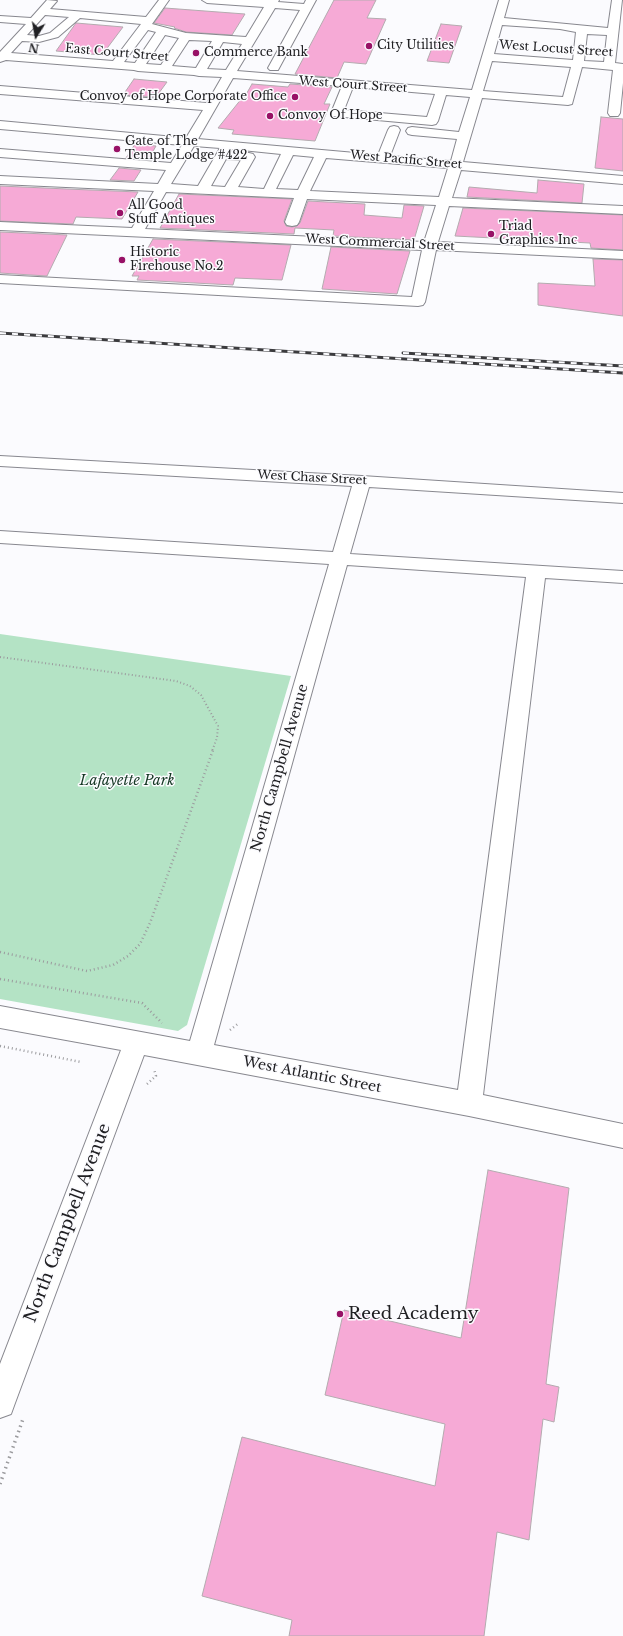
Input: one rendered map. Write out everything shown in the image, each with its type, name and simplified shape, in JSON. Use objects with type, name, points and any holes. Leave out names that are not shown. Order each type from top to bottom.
[{"type":"street","points":[[1,58],[53,0]]},
{"type":"street","points":[[115,66],[164,0]]},
{"type":"street","points":[[207,0],[309,4],[274,68]]},
{"type":"street","points":[[0,279],[418,302],[430,245],[456,165],[504,0]]},
{"type":"street","points":[[614,113],[620,89],[613,32],[617,0]]},
{"type":"street","points":[[136,232],[272,2]]},
{"type":"street","points":[[42,12],[147,23],[162,31],[186,36],[250,41]]},
{"type":"street","points":[[19,38],[39,39],[54,35],[78,15]]},
{"type":"street","points":[[0,19],[34,21]]},
{"type":"street","points":[[498,21],[613,32]]},
{"type":"street","points":[[578,64],[582,30]]},
{"type":"street","points":[[138,68],[162,31]]},
{"type":"street","points":[[164,70],[186,36]]},
{"type":"street","points":[[199,73],[219,38]]},
{"type":"street","points":[[243,52],[282,55]]},
{"type":"street","name":"West Locust Street","points":[[488,57],[617,66]]},
{"type":"street","name":"East Court Street","points":[[1,58],[229,76]]},
{"type":"street","name":"West Court Street","points":[[229,76],[568,102],[575,69],[578,64]]},
{"type":"street","points":[[348,84],[337,113],[432,121],[441,92]]},
{"type":"street","points":[[0,90],[210,107]]},
{"type":"street","points":[[343,99],[358,100]]},
{"type":"street","points":[[421,106],[437,107]]},
{"type":"street","name":"West Pacific Street","points":[[0,124],[189,141],[225,150],[289,150],[623,180]]},
{"type":"street","points":[[331,124],[464,136]]},
{"type":"street","points":[[0,135],[24,137],[32,127]]},
{"type":"street","points":[[29,182],[68,130]]},
{"type":"street","points":[[383,158],[394,130]]},
{"type":"street","points":[[420,162],[430,133]]},
{"type":"street","points":[[202,190],[225,150],[249,157],[229,191]]},
{"type":"street","points":[[268,193],[289,150]]},
{"type":"street","points":[[0,153],[79,173]]},
{"type":"street","points":[[292,222],[302,195],[322,153]]},
{"type":"street","points":[[0,169],[44,163],[174,167]]},
{"type":"street","points":[[587,208],[592,177]]},
{"type":"street","points":[[0,180],[623,210]]},
{"type":"street","name":"West Commercial Street","points":[[0,226],[623,255]]},
{"type":"street","name":"West Chase Street","points":[[0,461],[362,481],[623,498]]},
{"type":"street","name":"North Campbell Avenue","points":[[199,1054],[362,481]]},
{"type":"street","points":[[0,537],[623,577]]},
{"type":"street","points":[[469,1104],[536,572]]},
{"type":"street","name":"West Atlantic Street","points":[[0,1017],[136,1044],[199,1054],[469,1104],[623,1136]]},
{"type":"street","name":"North Campbell Avenue","points":[[0,1403],[136,1044]]},
{"type":"path","points":[[0,657],[176,681],[190,686],[201,695],[218,726],[217,738],[150,923],[140,944],[128,956],[113,965],[99,970],[70,968],[0,952]]},
{"type":"path","points":[[0,979],[142,1003],[163,1024]]},
{"type":"path","points":[[0,1046],[81,1062]]},
{"type":"green space","name":"Lafayette Park","points":[[0,634],[291,676],[187,1025],[178,1031],[0,999]]},
{"type":"building","points":[[334,0],[376,0],[367,18],[386,19],[366,64],[344,62],[337,78],[295,74]]},
{"type":"building","points":[[165,8],[245,14],[232,35],[186,32],[174,28],[175,27],[154,23]]},
{"type":"building","points":[[76,23],[123,27],[102,55],[56,51]]},
{"type":"building","points":[[441,24],[462,26],[449,63],[427,61]]},
{"type":"building","points":[[134,79],[167,82],[156,97],[123,95]]},
{"type":"building","name":"Convoy Of Hope","points":[[252,84],[288,87],[290,84],[332,87],[324,104],[330,104],[315,141],[232,134],[234,130],[218,128],[242,98],[244,98]]},
{"type":"building","points":[[601,117],[623,119],[623,171],[595,168]]},
{"type":"building","points":[[135,144],[156,146],[148,160],[126,158]]},
{"type":"building","points":[[119,168],[141,170],[134,181],[110,180]]},
{"type":"building","points":[[538,180],[584,184],[582,203],[467,197],[469,187],[537,193]]},
{"type":"building","points":[[0,186],[138,192],[122,219],[76,217],[73,224],[0,221]]},
{"type":"building","points":[[179,194],[292,199],[284,221],[286,226],[292,227],[297,226],[300,223],[308,201],[365,204],[364,215],[402,218],[404,205],[424,206],[414,240],[333,236],[334,230],[295,228],[294,234],[160,228]]},
{"type":"building","points":[[463,208],[623,215],[623,250],[591,248],[590,243],[455,236]]},
{"type":"building","points":[[0,232],[67,235],[47,276],[0,273]]},
{"type":"building","points":[[153,239],[291,245],[282,280],[235,278],[233,285],[137,280],[139,276],[132,276]]},
{"type":"building","points":[[331,247],[410,251],[397,294],[322,289]]},
{"type":"building","points":[[593,259],[623,260],[623,316],[538,305],[538,283],[595,286]]},
{"type":"building","points":[[488,1170],[569,1188],[546,1384],[559,1387],[554,1422],[543,1419],[529,1540],[497,1532],[484,1636],[289,1636],[292,1620],[202,1596],[242,1437],[435,1486],[445,1424],[325,1395],[344,1310],[461,1338]]},
{"type":"railway","points":[[0,333],[623,373]]},
{"type":"railway","points":[[403,353],[623,366]]},
{"type":"place","name":"City Utilities","points":[[369,46]]},
{"type":"place","name":"Commerce Bank","points":[[196,53]]},
{"type":"place","name":"Convoy of Hope Corporate Office","points":[[295,97]]},
{"type":"place","name":"Convoy Of Hope","points":[[270,116]]},
{"type":"place","name":"Gate of The Temple Lodge #422","points":[[117,149]]},
{"type":"place","name":"All Good Stuff Antiques","points":[[120,213]]},
{"type":"place","name":"Triad Graphics Inc","points":[[491,234]]},
{"type":"place","name":"Historic Firehouse No.2","points":[[122,260]]},
{"type":"place","name":"Reed Academy","points":[[340,1314]]}]
